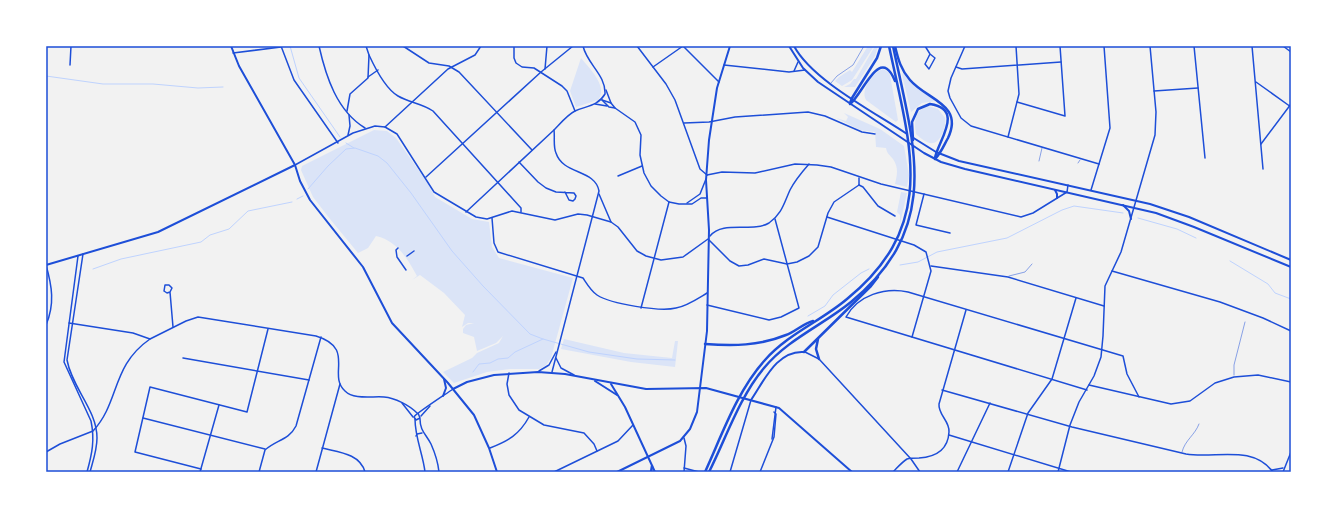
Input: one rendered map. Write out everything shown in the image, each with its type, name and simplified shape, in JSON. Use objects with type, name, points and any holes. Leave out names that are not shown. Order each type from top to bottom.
[{"type":"highway","points":[[850,104],[852,98],[877,58],[881,46]]},
{"type":"highway","points":[[705,472],[743,392],[756,371],[771,354],[789,339],[843,302],[860,288],[880,266],[894,246],[909,202],[912,173],[908,143],[889,46]]},
{"type":"highway","points":[[804,352],[871,286],[898,247],[912,211],[916,188],[916,165],[894,46]]},
{"type":"highway","points":[[894,46],[901,65],[911,81],[944,106],[951,116],[951,130],[940,154],[935,159]]},
{"type":"highway","points":[[850,104],[855,100],[873,72],[880,67],[886,67],[890,71],[897,87]]},
{"type":"highway","points":[[912,141],[912,122],[916,111],[926,105],[938,107],[946,114],[948,123],[936,152],[935,159]]},
{"type":"highway","points":[[710,472],[747,393],[764,368],[779,352],[846,306],[878,275]]},
{"type":"highway","points":[[705,344],[737,346],[758,344],[786,335],[811,322],[816,321]]},
{"type":"highway","points":[[819,337],[816,349],[820,359]]},
{"type":"highway","points":[[651,472],[652,466]]},
{"type":"main road","points":[[231,46],[233,53],[295,165],[300,181],[310,200],[363,267],[392,323],[453,389],[474,415],[489,448],[497,472]]},
{"type":"main road","points":[[617,472],[648,458],[684,438],[696,418],[701,388],[707,305],[707,175],[711,122],[719,82],[730,46]]},
{"type":"main road","points":[[789,46],[798,62],[818,82],[935,159],[958,167],[1135,207],[1201,230],[1291,267]]},
{"type":"main road","points":[[794,46],[810,68],[830,84],[940,154],[959,161],[1091,190],[1166,209],[1204,223],[1291,260]]},
{"type":"main road","points":[[46,265],[158,232],[295,165]]},
{"type":"main road","points":[[1054,189],[1057,193],[1057,198]]},
{"type":"main road","points":[[1120,203],[1128,209],[1131,219]]},
{"type":"main road","points":[[1201,230],[1204,223]]},
{"type":"main road","points":[[1242,247],[1245,240]]},
{"type":"main road","points":[[1280,262],[1282,256]]},
{"type":"main road","points":[[751,400],[780,360],[790,353],[804,352]]},
{"type":"main road","points":[[453,389],[475,380],[509,373],[538,372],[576,376],[611,384],[659,390],[701,388],[776,407],[785,412],[852,472]]},
{"type":"main road","points":[[443,378],[446,388],[443,396]]},
{"type":"main road","points":[[592,380],[619,397]]},
{"type":"main road","points":[[611,384],[619,397],[655,472]]},
{"type":"street","points":[[70,65],[71,46]]},
{"type":"street","points":[[233,53],[281,46],[294,80],[325,122],[338,143]]},
{"type":"street","points":[[319,46],[330,83],[349,115],[365,128]]},
{"type":"street","points":[[366,46],[369,55],[378,70],[397,96],[420,103],[433,111],[521,208],[521,212]]},
{"type":"street","points":[[403,46],[429,63],[451,67],[467,80],[532,150]]},
{"type":"street","points":[[385,127],[451,67],[475,54],[481,46]]},
{"type":"street","points":[[514,46],[514,58],[516,63],[522,67],[534,68],[567,91],[574,111]]},
{"type":"street","points":[[545,69],[547,46]]},
{"type":"street","points":[[426,177],[541,72],[573,46]]},
{"type":"street","points":[[582,46],[588,61],[602,80],[611,103],[615,108],[632,118],[638,127],[641,135],[642,166],[651,186],[669,202],[692,204],[701,198],[707,198]]},
{"type":"street","points":[[637,46],[654,67],[674,97],[700,169],[707,175]]},
{"type":"street","points":[[654,67],[683,46],[719,82]]},
{"type":"street","points":[[925,46],[930,54],[935,58],[929,69],[925,64],[930,54]]},
{"type":"street","points":[[965,46],[948,91],[955,108],[966,124],[1099,164]]},
{"type":"street","points":[[1008,137],[1019,94],[1016,46]]},
{"type":"street","points":[[1017,102],[1065,116],[1060,46]]},
{"type":"street","points":[[1091,190],[1110,128],[1104,46]]},
{"type":"street","points":[[1058,472],[1070,425],[1079,402],[1087,390],[1102,351],[1105,286],[1119,256],[1137,201],[1155,135],[1156,122],[1150,46]]},
{"type":"street","points":[[1194,46],[1205,158]]},
{"type":"street","points":[[1252,46],[1263,169]]},
{"type":"street","points":[[1283,46],[1291,52]]},
{"type":"street","points":[[368,78],[369,55]]},
{"type":"street","points":[[794,71],[798,62]]},
{"type":"street","points":[[956,68],[962,69],[1061,62]]},
{"type":"street","points":[[724,65],[789,72],[805,70]]},
{"type":"street","points":[[347,112],[350,94],[378,70]]},
{"type":"street","points":[[1256,82],[1290,106],[1261,144]]},
{"type":"street","points":[[1154,91],[1198,88]]},
{"type":"street","points":[[466,212],[574,111],[602,100],[605,90]]},
{"type":"street","points":[[602,100],[611,103]]},
{"type":"street","points":[[602,100],[609,107]]},
{"type":"street","points":[[595,104],[615,108]]},
{"type":"street","points":[[684,123],[711,122],[735,117],[808,112],[825,116],[862,132],[875,134]]},
{"type":"street","points":[[348,136],[350,126],[349,115]]},
{"type":"street","points":[[295,165],[365,128],[375,126],[385,127],[397,134],[426,177],[434,192],[476,217],[492,218],[508,211],[521,212],[555,220],[582,214],[611,222],[618,227],[637,251],[654,259],[669,260],[683,257],[714,233],[728,228],[760,226],[775,218],[783,207],[794,183],[809,164]]},
{"type":"street","points":[[554,130],[555,150],[561,162],[570,169],[591,177],[598,186],[599,194],[611,222]]},
{"type":"street","points":[[519,162],[541,186],[551,191],[565,192],[574,193],[576,196],[575,199],[573,201],[569,200],[565,192]]},
{"type":"street","points":[[707,175],[722,172],[755,173],[787,165],[809,164],[831,167],[859,178],[1019,217],[1030,215],[1067,192],[1068,185]]},
{"type":"street","points":[[618,176],[642,166]]},
{"type":"street","points":[[685,204],[700,194],[707,175]]},
{"type":"street","points":[[859,178],[859,185]]},
{"type":"street","points":[[859,185],[863,187],[878,206],[895,216]]},
{"type":"street","points":[[708,239],[730,261],[739,266],[764,260],[787,264],[805,259],[815,252],[822,239],[830,209],[839,197],[859,185]]},
{"type":"street","points":[[552,373],[599,194]]},
{"type":"street","points":[[924,194],[916,225],[950,233]]},
{"type":"street","points":[[642,308],[669,202]]},
{"type":"street","points":[[827,217],[923,248],[928,254],[931,266],[930,276],[912,337]]},
{"type":"street","points":[[492,218],[494,243],[498,252],[583,278],[592,290],[601,297],[642,308],[665,310],[677,308],[707,294]]},
{"type":"street","points":[[707,305],[769,320],[781,317],[799,308],[775,218]]},
{"type":"street","points":[[398,248],[396,250],[397,257],[406,270]]},
{"type":"street","points":[[407,256],[414,251]]},
{"type":"street","points":[[83,254],[68,354],[69,367],[96,427],[97,444],[90,472]]},
{"type":"street","points":[[78,256],[64,362],[91,421],[94,446],[87,472]]},
{"type":"street","points":[[46,265],[53,294],[50,314],[46,325]]},
{"type":"street","points":[[931,266],[1008,276],[1104,306]]},
{"type":"street","points":[[1112,271],[1220,302],[1263,318],[1291,331]]},
{"type":"street","points":[[170,292],[167,293],[164,291],[165,285],[171,286],[170,292],[173,327]]},
{"type":"street","points":[[1087,390],[846,317],[860,302],[875,293],[901,291],[924,297],[1064,340],[1123,356],[1127,374],[1139,397]]},
{"type":"street","points":[[1008,472],[1028,413],[1052,379],[1076,298]]},
{"type":"street","points":[[893,472],[908,459],[933,456],[940,452],[945,445],[949,435],[948,425],[939,410],[942,390],[966,310]]},
{"type":"street","points":[[46,452],[60,444],[93,431],[103,416],[128,358],[150,339],[173,327],[198,317],[321,337],[331,343],[337,351],[340,384],[321,448],[316,472]]},
{"type":"street","points":[[69,323],[133,333],[150,339]]},
{"type":"street","points":[[219,405],[201,471],[135,452],[150,387],[247,412],[268,328]]},
{"type":"street","points":[[259,472],[265,450],[292,433],[300,416],[321,337]]},
{"type":"street","points":[[538,372],[549,364],[558,349]]},
{"type":"street","points":[[804,352],[811,353],[820,359],[911,459],[920,472]]},
{"type":"street","points":[[556,357],[561,368],[576,376]]},
{"type":"street","points":[[183,358],[309,380]]},
{"type":"street","points":[[509,373],[507,384],[509,395],[519,410],[544,425],[584,433],[589,438],[597,452]]},
{"type":"street","points":[[1089,385],[1166,404],[1182,403],[1194,398],[1216,383],[1234,377],[1258,375],[1291,382]]},
{"type":"street","points":[[340,384],[345,391],[352,395],[387,397],[402,403],[417,413],[420,418],[421,429],[435,453],[439,472]]},
{"type":"street","points":[[414,417],[417,413],[430,406],[453,389]]},
{"type":"street","points":[[942,390],[1070,425],[1181,453],[1197,456],[1236,454],[1258,461],[1272,471],[1284,468]]},
{"type":"street","points":[[730,472],[751,400]]},
{"type":"street","points":[[402,403],[414,417],[416,437],[425,472]]},
{"type":"street","points":[[958,472],[990,403]]},
{"type":"street","points":[[415,420],[420,418],[430,406]]},
{"type":"street","points":[[760,472],[774,434],[776,414],[774,412],[776,407]]},
{"type":"street","points":[[489,448],[512,439],[521,430],[529,417]]},
{"type":"street","points":[[143,418],[265,450]]},
{"type":"street","points":[[554,472],[618,441],[633,425]]},
{"type":"street","points":[[416,437],[418,434],[424,434]]},
{"type":"street","points":[[949,435],[1013,456],[1071,472]]},
{"type":"street","points":[[684,438],[686,446],[684,472]]},
{"type":"street","points":[[321,448],[350,455],[360,462],[364,472]]},
{"type":"street","points":[[1283,472],[1291,452]]},
{"type":"street","points":[[684,468],[698,472]]},
{"type":"lane","points":[[830,84],[837,76],[853,65],[864,46]]},
{"type":"lane","points":[[1039,161],[1042,147]]},
{"type":"lane","points":[[1078,163],[1080,158]]},
{"type":"lane","points":[[1008,276],[1022,273],[1032,264]]},
{"type":"lane","points":[[1234,377],[1234,365],[1245,322]]},
{"type":"lane","points":[[1181,453],[1186,442],[1196,432],[1199,424]]},
{"type":"shaded area","points":[[868,46],[874,46],[852,80],[842,86],[835,81],[850,70],[852,72]]},
{"type":"shaded area","points":[[875,46],[878,46],[875,56],[855,87],[844,87],[856,79]]},
{"type":"shaded area","points":[[581,58],[597,78],[600,84],[601,95],[598,100],[576,107],[570,91]]},
{"type":"shaded area","points":[[883,69],[890,75],[898,120],[896,122],[866,100],[865,96],[868,82],[875,74]]},
{"type":"shaded area","points":[[903,73],[911,83],[935,101],[922,103],[911,112],[902,75]]},
{"type":"shaded area","points":[[928,106],[938,109],[945,118],[941,136],[938,140],[932,143],[926,142],[919,137],[915,130],[916,117],[923,108]]},
{"type":"shaded area","points":[[844,113],[880,129],[904,146],[909,175],[907,187],[895,184],[897,175],[896,165],[886,148],[876,147],[875,132],[860,130],[836,118],[846,121],[848,117]]},
{"type":"shaded area","points":[[374,130],[387,131],[396,138],[427,182],[435,197],[472,219],[489,222],[492,247],[499,258],[573,278],[551,358],[546,365],[539,369],[510,369],[487,372],[454,383],[443,372],[472,358],[477,353],[499,343],[503,336],[496,343],[477,351],[474,337],[463,333],[463,329],[466,325],[474,323],[468,323],[462,327],[465,315],[444,293],[420,275],[412,280],[417,276],[406,258],[396,247],[384,238],[376,236],[368,248],[358,253],[313,197],[301,170],[302,166]]},
{"type":"shaded area","points":[[901,192],[907,193],[900,224],[900,215],[897,212]]},
{"type":"shaded area","points":[[564,339],[624,353],[672,358],[675,341],[678,341],[675,367],[631,362],[561,349]]},
{"type":"waterway","points":[[290,46],[299,78],[340,137]]},
{"type":"waterway","points":[[46,76],[103,84],[153,84],[198,88],[223,87]]},
{"type":"waterway","points":[[346,143],[354,148]]},
{"type":"waterway","points":[[308,189],[328,166],[346,149],[355,148],[378,156],[387,163],[411,193],[452,251],[483,286],[530,334],[589,352],[637,359],[675,360]]},
{"type":"waterway","points":[[297,199],[303,196]]},
{"type":"waterway","points":[[93,269],[121,259],[201,242],[210,235],[229,229],[248,211],[292,202]]},
{"type":"waterway","points":[[900,265],[918,262],[937,252],[1007,238],[1062,210],[1074,206],[1123,213]]},
{"type":"waterway","points":[[1138,218],[1177,229],[1196,238]]},
{"type":"waterway","points":[[1230,261],[1268,284],[1275,293],[1291,299]]},
{"type":"waterway","points":[[808,316],[825,306],[833,295],[861,273],[869,269]]},
{"type":"waterway","points":[[473,372],[479,364],[490,363],[498,359],[508,358],[515,352],[543,339]]}]
